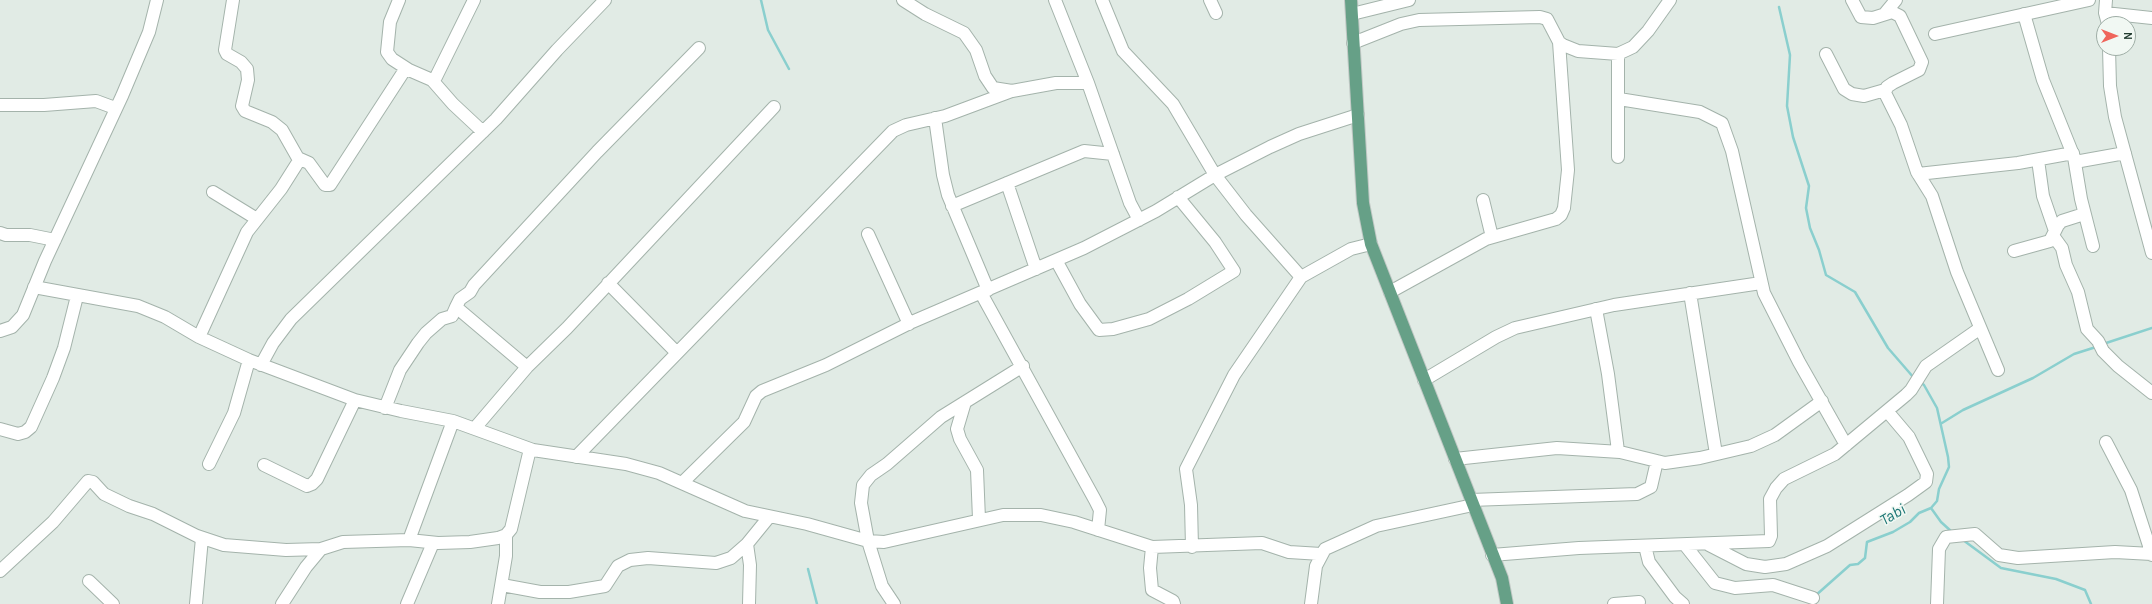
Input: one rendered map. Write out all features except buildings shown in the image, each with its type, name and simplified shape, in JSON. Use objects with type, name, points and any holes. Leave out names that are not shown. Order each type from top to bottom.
[{"type":"main road","points":[[1351,0],[1363,204],[1371,244],[1502,578],[1507,604]]},
{"type":"street","points":[[0,331],[12,327],[19,321],[149,32],[157,0]]},
{"type":"street","points":[[233,0],[226,50],[227,54],[241,62],[247,70],[248,80],[242,106],[245,111],[272,122],[282,130],[299,160]]},
{"type":"street","points":[[399,0],[390,22],[386,52],[392,59],[406,68],[432,80],[453,104],[483,132]]},
{"type":"street","points":[[432,80],[436,77],[474,0]]},
{"type":"street","points":[[260,365],[273,343],[291,319],[483,132],[557,50],[605,0]]},
{"type":"street","points":[[903,0],[925,14],[964,33],[976,50],[987,80],[993,88],[1012,92]]},
{"type":"street","points":[[1055,0],[1088,83],[1130,203],[1139,220]]},
{"type":"street","points":[[1102,0],[1123,51],[1173,104],[1215,175],[1246,215],[1301,277]]},
{"type":"street","points":[[1210,0],[1216,13]]},
{"type":"street","points":[[1352,14],[1409,0]]},
{"type":"street","points":[[1559,42],[1578,51],[1618,54],[1626,52],[1648,31],[1670,0]]},
{"type":"street","points":[[1852,0],[1861,17],[1873,18],[1886,12],[1896,0]]},
{"type":"street","points":[[1935,34],[2089,0]]},
{"type":"street","points":[[2106,0],[2106,16]]},
{"type":"street","points":[[1826,54],[1844,89],[1852,94],[1864,96],[1885,90],[1893,83],[1919,70],[1922,62],[1900,16],[1896,13],[1886,12]]},
{"type":"street","points":[[2024,14],[2042,80],[2074,157],[2084,214],[2093,246]]},
{"type":"street","points":[[1353,43],[1401,24],[1419,20],[1525,16],[1547,19],[1559,42],[1568,170],[1564,208],[1556,219],[1492,237],[1474,245],[1390,292]]},
{"type":"street","points":[[2136,18],[2152,18]]},
{"type":"street","points":[[386,408],[400,370],[426,333],[442,320],[452,316],[460,300],[470,292],[474,285],[597,152],[699,48]]},
{"type":"street","points":[[1618,54],[1618,157]]},
{"type":"street","points":[[2109,56],[2111,98],[2152,253]]},
{"type":"street","points":[[299,160],[309,163],[325,186],[330,185],[406,68]]},
{"type":"street","points":[[576,457],[778,251],[893,131],[906,125],[935,118],[1012,92],[1056,83],[1088,83]]},
{"type":"street","points":[[1885,90],[1885,94],[1901,125],[1918,174],[1938,208],[1957,272],[1979,329],[1998,370]]},
{"type":"street","points":[[1619,99],[1700,112],[1722,123],[1732,151],[1761,283],[1770,306],[1846,445]]},
{"type":"street","points":[[0,105],[44,105],[96,101],[115,108]]},
{"type":"street","points":[[475,428],[527,367],[568,328],[774,108]]},
{"type":"street","points":[[683,482],[744,422],[756,396],[762,391],[826,365],[909,324],[1056,260],[1139,220],[1215,175],[1299,134],[1358,114]]},
{"type":"street","points":[[935,118],[943,175],[952,206],[985,292],[1100,510],[1098,530]]},
{"type":"street","points":[[952,206],[1084,151],[1113,154]]},
{"type":"street","points":[[1918,174],[2038,160],[2125,153]]},
{"type":"street","points":[[199,337],[247,232],[281,190],[299,160]]},
{"type":"street","points":[[2038,160],[2043,196],[2054,234],[2062,248],[2066,265],[2078,292],[2087,329],[2098,341],[2103,351],[2118,366],[2152,393]]},
{"type":"street","points":[[1007,183],[1036,269]]},
{"type":"street","points":[[213,192],[258,219]]},
{"type":"street","points":[[1056,260],[1080,304],[1099,330],[1113,329],[1149,319],[1188,299],[1234,271],[1215,242],[1178,197]]},
{"type":"street","points":[[1483,200],[1492,237]]},
{"type":"street","points":[[2014,251],[2046,243],[2062,221],[2084,214]]},
{"type":"street","points":[[0,233],[6,235],[30,235],[55,240]]},
{"type":"street","points":[[868,234],[909,324]]},
{"type":"street","points":[[1192,547],[1191,505],[1186,469],[1188,462],[1234,375],[1301,277],[1351,249],[1371,244]]},
{"type":"street","points":[[1424,380],[1496,337],[1515,328],[1596,309],[1761,283]]},
{"type":"street","points":[[608,284],[677,353]]},
{"type":"street","points":[[34,287],[138,306],[165,317],[199,337],[260,365],[355,400],[386,408],[453,420],[530,449],[626,464],[659,472],[745,512],[807,524],[868,541],[884,542],[979,519],[1003,515],[1040,515],[1055,516],[1152,547],[1192,547],[1262,543],[1290,552],[1321,554]]},
{"type":"street","points":[[1690,293],[1716,454]]},
{"type":"street","points":[[0,429],[18,434],[25,432],[31,427],[53,378],[64,348],[77,296]]},
{"type":"street","points":[[456,307],[527,367]]},
{"type":"street","points":[[1596,309],[1608,374],[1618,452]]},
{"type":"street","points":[[1492,555],[1579,548],[1769,541],[1771,536],[1769,508],[1770,499],[1776,488],[1784,479],[1835,454],[1912,390],[1926,366],[1979,329]]},
{"type":"street","points":[[209,464],[234,413],[249,360]]},
{"type":"street","points":[[894,604],[882,586],[868,541],[861,503],[863,485],[871,475],[887,464],[941,417],[1023,366]]},
{"type":"street","points":[[264,465],[306,486],[312,484],[317,479],[355,400]]},
{"type":"street","points":[[1455,459],[1557,448],[1618,452],[1671,463],[1751,446],[1775,435],[1822,401]]},
{"type":"street","points":[[965,402],[957,429],[960,439],[977,470],[979,519]]},
{"type":"street","points":[[1708,544],[1746,564],[1765,567],[1786,564],[1827,546],[1926,482],[1927,474],[1909,437],[1887,412]]},
{"type":"street","points":[[409,540],[453,420]]},
{"type":"street","points":[[1937,604],[1939,549],[1946,537],[1975,534],[1999,555],[2018,558],[2115,552],[2152,555],[2131,490],[2106,442]]},
{"type":"street","points":[[0,572],[53,522],[88,481],[93,482],[104,494],[128,506],[153,514],[202,538],[224,545],[286,550],[321,549],[343,542],[409,540],[433,543],[470,542],[498,538],[506,535],[512,529],[530,449]]},
{"type":"street","points":[[1311,604],[1316,566],[1325,549],[1376,526],[1472,503],[1637,494],[1651,487],[1658,461]]},
{"type":"street","points":[[502,586],[540,592],[569,592],[601,588],[605,586],[618,566],[630,560],[648,558],[716,563],[731,558],[747,544],[769,517]]},
{"type":"street","points":[[498,604],[502,586],[506,535]]},
{"type":"street","points":[[196,604],[202,538]]},
{"type":"street","points":[[410,602],[433,543]]},
{"type":"street","points":[[747,544],[750,565],[749,604]]},
{"type":"street","points":[[1685,545],[1715,584],[1735,588],[1773,586],[1814,598]]},
{"type":"street","points":[[1645,546],[1649,562],[1675,597],[1683,604]]},
{"type":"street","points":[[1152,547],[1150,568],[1152,590],[1173,601],[1174,604]]},
{"type":"street","points":[[282,604],[306,568],[321,549]]},
{"type":"street","points":[[89,581],[113,604]]},
{"type":"street","points":[[1614,604],[1639,602]]},
{"type":"waterway","points":[[761,0],[768,30],[789,69]]},
{"type":"waterway","points":[[1779,7],[1790,55],[1787,106],[1793,137],[1809,186],[1806,208],[1810,228],[1819,250],[1826,275],[1855,292],[1888,348],[1914,378]]},
{"type":"waterway","name":"Tabi","points":[[2103,344],[2152,328]]},
{"type":"waterway","name":"Tabi","points":[[1942,423],[1963,410],[2033,378],[2074,354],[2096,347]]},
{"type":"waterway","name":"Tabi","points":[[1815,596],[1850,565],[1858,564],[1865,558],[1867,542],[1893,532],[1910,522],[1919,513],[1931,508],[1937,501],[1939,489],[1949,467],[1948,457],[1937,408],[1924,385],[1920,382]]},
{"type":"waterway","points":[[1931,508],[1941,522],[1952,532]]},
{"type":"waterway","points":[[1963,540],[2001,568],[2056,579],[2085,590],[2091,604]]},
{"type":"waterway","points":[[808,569],[817,604]]}]
